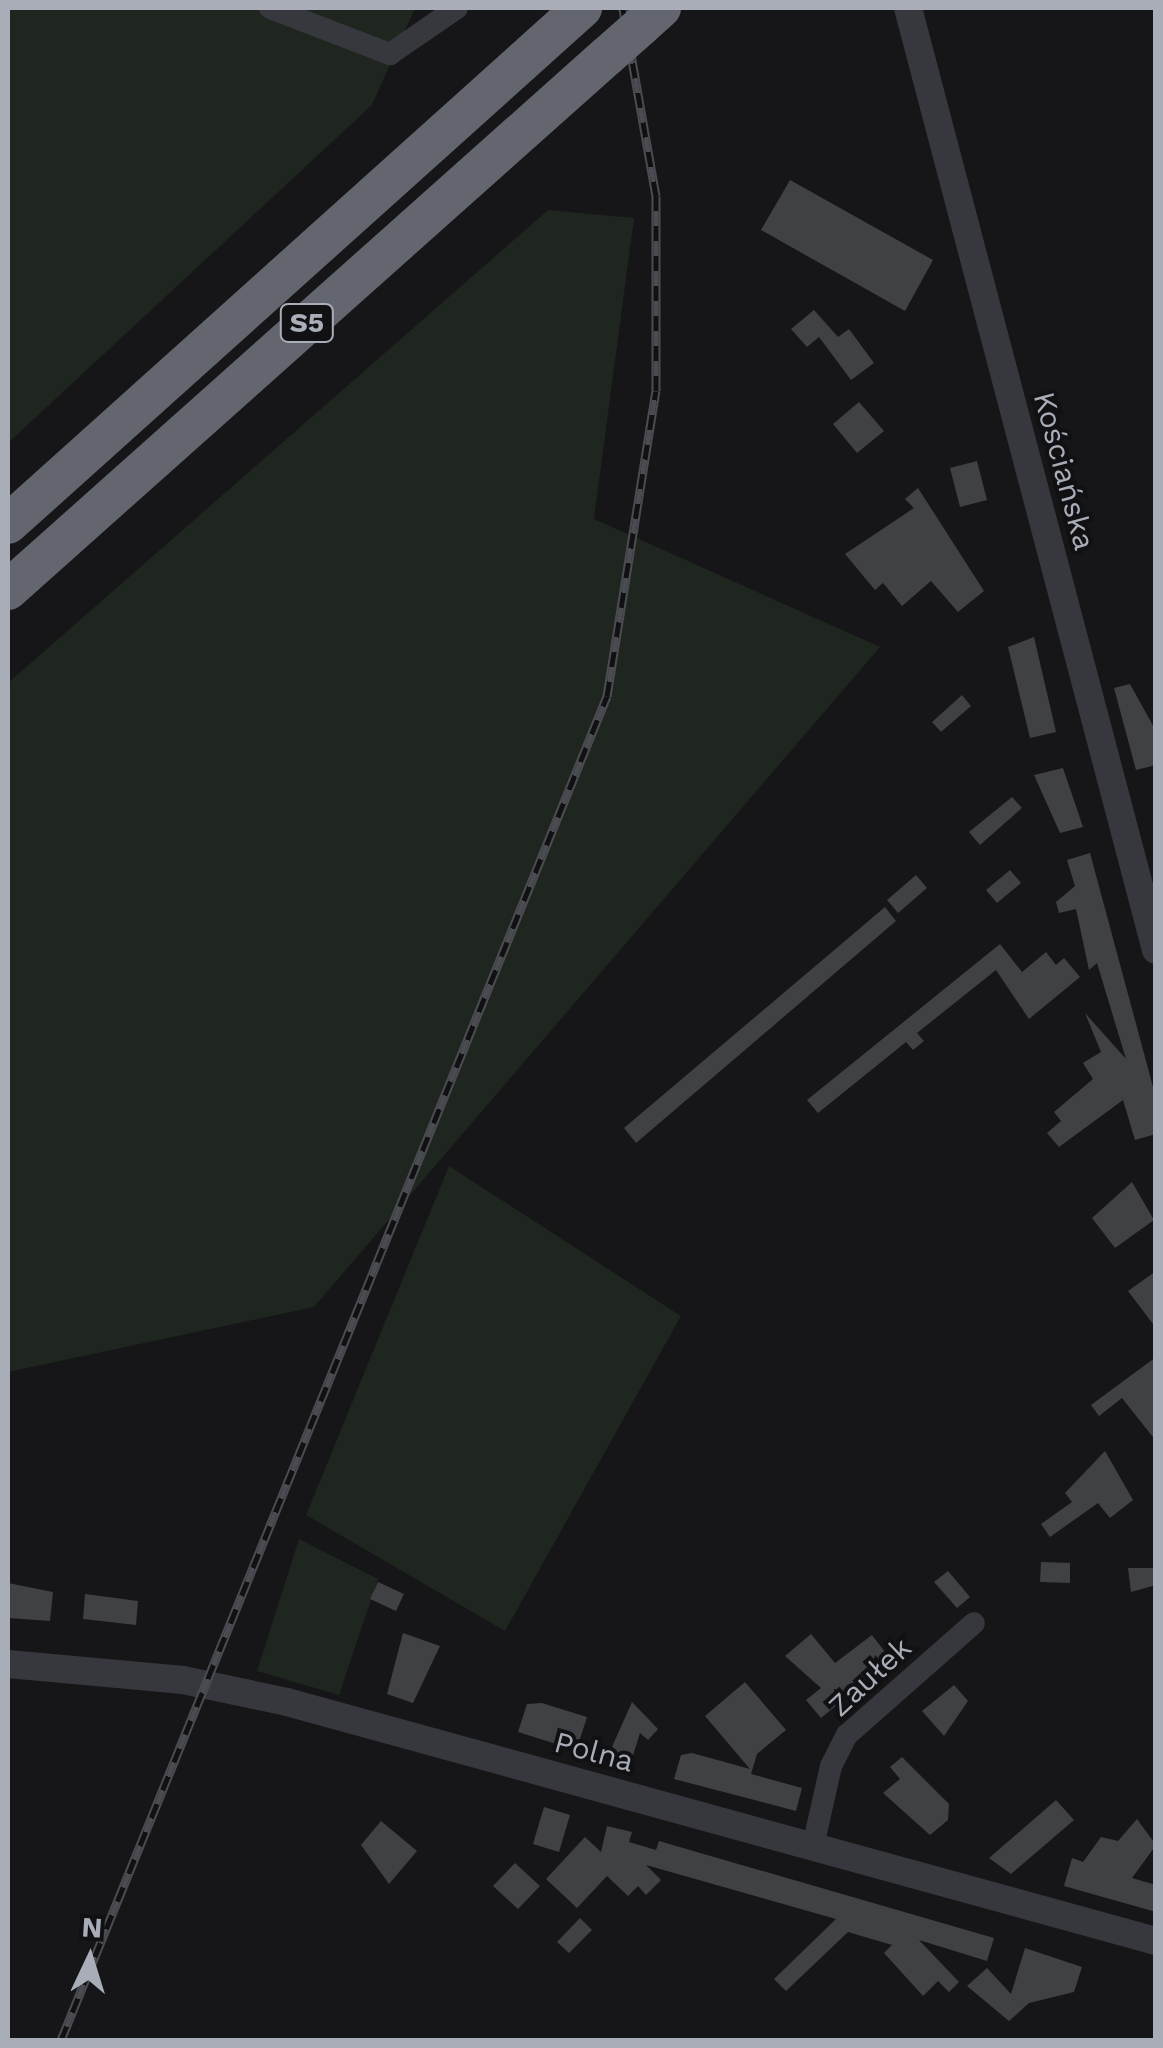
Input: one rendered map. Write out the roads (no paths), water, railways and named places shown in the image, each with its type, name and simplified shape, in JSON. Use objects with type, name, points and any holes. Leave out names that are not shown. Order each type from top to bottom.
[{"type":"highway","name":"S5","points":[[8,524],[582,8]]},
{"type":"highway","name":"S5","points":[[8,590],[651,17]]},
{"type":"street","points":[[270,8],[390,54],[457,8]]},
{"type":"street","name":"Kościańska","points":[[908,8],[1156,950]]},
{"type":"street","name":"Zaułek","points":[[813,1846],[831,1766],[847,1734],[974,1624]]},
{"type":"street","name":"Polna","points":[[8,1664],[183,1680],[287,1702],[1156,1941]]},
{"type":"railway","points":[[61,2040],[607,696],[656,391],[656,196],[623,8]]}]
